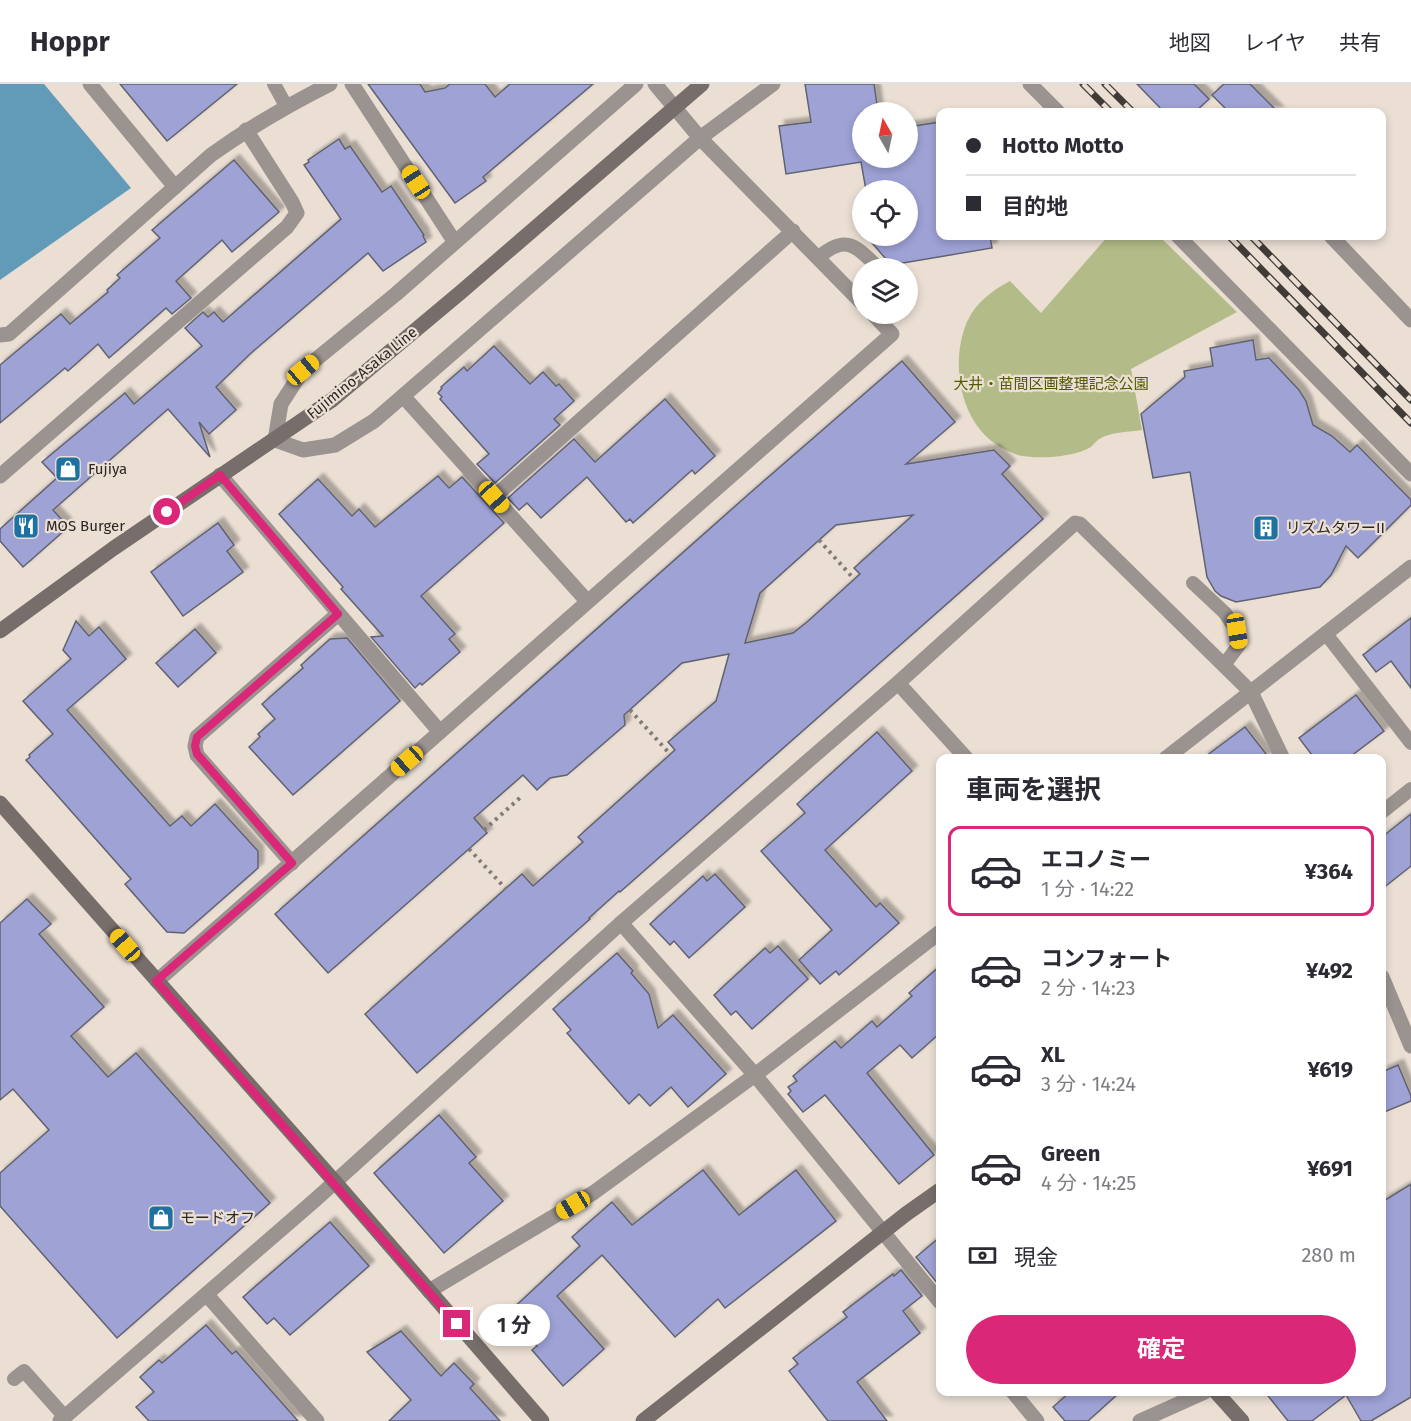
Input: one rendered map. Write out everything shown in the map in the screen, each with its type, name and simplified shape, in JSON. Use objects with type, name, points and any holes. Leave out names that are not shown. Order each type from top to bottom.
[{"type":"street","points":[[90,84],[176,187]]},
{"type":"street","points":[[0,335],[9,334],[211,155],[286,106],[330,84]]},
{"type":"street","points":[[352,84],[454,241]]},
{"type":"street","points":[[636,84],[396,294],[303,370],[281,404],[275,440],[303,450],[335,445],[374,421],[700,138],[773,84]]},
{"type":"street","points":[[655,84],[700,138],[852,292]]},
{"type":"street","name":"Fujimino-Asaka Line","points":[[0,632],[97,560],[332,400],[702,84]]},
{"type":"street","points":[[1030,84],[1054,108]]},
{"type":"street","points":[[0,476],[287,227],[297,213],[246,130]]},
{"type":"street","points":[[494,497],[793,231]]},
{"type":"street","points":[[1182,240],[1411,474]]},
{"type":"street","points":[[1335,240],[1411,320]]},
{"type":"street","points":[[156,981],[892,334],[882,324]]},
{"type":"street","points":[[403,396],[587,601]]},
{"type":"street","points":[[220,475],[440,732]]},
{"type":"street","points":[[63,1419],[335,1182],[621,923],[898,682],[1075,523],[1080,524],[1251,692],[1281,754]]},
{"type":"street","points":[[1171,754],[1326,634],[1408,574]]},
{"type":"street","points":[[292,863],[197,754],[195,746],[197,737],[338,614]]},
{"type":"street","points":[[898,682],[963,754]]},
{"type":"street","points":[[0,803],[335,1182],[542,1421]]},
{"type":"street","points":[[621,923],[755,1075],[936,1297]]},
{"type":"street","points":[[429,1291],[593,1193],[755,1075],[936,935]]},
{"type":"street","points":[[1386,987],[1411,1046]]},
{"type":"street","points":[[643,1421],[936,1193]]},
{"type":"street","points":[[207,1295],[317,1421]]},
{"type":"street","points":[[1016,1396],[1037,1421]]},
{"type":"street","points":[[1140,1421],[1196,1396]]},
{"type":"street","points":[[1220,1396],[1242,1421]]},
{"type":"lane","points":[[274,84],[286,106]]},
{"type":"lane","points":[[819,257],[831,247],[843,243],[855,246],[868,258]]},
{"type":"lane","points":[[1193,583],[1225,613],[1237,631],[1239,645],[1224,665]]},
{"type":"lane","points":[[1326,634],[1411,743]]},
{"type":"lane","points":[[1386,809],[1411,789]]},
{"type":"lane","points":[[14,1379],[24,1371],[63,1419]]},
{"type":"path","points":[[819,540],[854,579]]},
{"type":"path","points":[[630,710],[670,754]]},
{"type":"path","points":[[484,830],[522,796]]},
{"type":"path","points":[[469,849],[506,889]]},
{"type":"green space","name":"大井・苗間区画整理記念公園","points":[[1105,240],[1163,240],[1237,312],[1131,369],[1142,430],[1105,436],[1091,447],[1067,455],[1031,457],[1006,450],[990,440],[978,427],[962,394],[959,357],[970,315],[985,298],[1010,281],[1041,313]]},
{"type":"water","points":[[0,84],[44,84],[131,188],[0,280]]},
{"type":"building","points":[[120,84],[237,84],[167,141]]},
{"type":"building","points":[[368,84],[420,84],[425,92],[445,88],[450,84],[485,84],[495,97],[510,84],[593,84],[483,177],[486,181],[455,203]]},
{"type":"building","points":[[805,84],[874,84],[877,102],[852,102],[852,163],[786,174],[779,126],[811,122]]},
{"type":"building","points":[[1137,84],[1194,84],[1209,99],[1199,108],[1160,108]]},
{"type":"building","points":[[1224,84],[1250,84],[1274,108],[1225,108],[1212,95]]},
{"type":"building","points":[[936,123],[936,240],[991,240],[992,248],[918,260],[918,258],[885,258],[875,246],[918,246],[918,180],[864,180],[862,168],[918,168],[918,125]]},
{"type":"building","points":[[339,139],[345,149],[350,146],[382,192],[391,186],[424,235],[426,242],[383,271],[368,253],[250,354],[216,387],[236,410],[209,434],[199,422],[210,457],[168,409],[53,510],[66,524],[62,527],[65,530],[23,567],[0,541],[0,529],[57,478],[42,462],[125,393],[134,404],[202,346],[185,328],[203,312],[208,317],[214,312],[223,322],[341,219],[304,165]]},
{"type":"building","points":[[234,160],[279,212],[232,252],[222,240],[176,281],[191,298],[172,314],[166,308],[109,358],[98,344],[68,371],[65,368],[0,423],[0,365],[61,314],[70,324],[108,292],[107,290],[120,278],[117,275],[160,238],[152,230]]},
{"type":"building","points":[[1253,340],[1256,360],[1269,358],[1299,390],[1306,401],[1313,425],[1332,436],[1350,452],[1357,445],[1411,500],[1411,505],[1358,558],[1346,546],[1331,575],[1320,587],[1236,602],[1215,591],[1207,577],[1190,472],[1153,478],[1141,414],[1185,377],[1184,371],[1213,366],[1210,348]]},
{"type":"building","points":[[494,346],[530,384],[543,372],[556,386],[559,384],[574,401],[554,419],[560,425],[495,483],[477,464],[489,454],[440,399],[442,397],[438,393],[441,387],[464,367],[467,371]]},
{"type":"building","points":[[902,361],[955,422],[906,464],[994,450],[1010,466],[1002,474],[1043,519],[619,891],[417,1073],[365,1014],[522,874],[533,886],[583,842],[578,837],[675,750],[668,742],[716,701],[729,654],[682,663],[624,715],[625,725],[567,775],[550,778],[537,790],[523,775],[474,818],[487,833],[328,973],[275,914]],"holes":[[[913,515],[854,568],[860,574],[793,633],[745,643],[760,593],[836,525]]]},
{"type":"building","points":[[665,399],[715,456],[695,474],[692,470],[633,523],[630,519],[626,522],[587,477],[541,518],[527,503],[519,510],[508,498],[574,439],[595,462]]},
{"type":"building","points":[[438,476],[449,488],[462,477],[504,523],[421,596],[455,634],[449,639],[460,652],[422,685],[420,683],[415,688],[371,637],[383,636],[279,514],[318,479],[352,516],[359,509],[375,527]]},
{"type":"building","points":[[218,523],[234,545],[227,551],[243,572],[183,616],[151,572]]},
{"type":"building","points":[[1411,618],[1411,688],[1391,661],[1376,672],[1363,655]]},
{"type":"building","points":[[76,621],[89,636],[99,627],[126,659],[67,710],[170,826],[182,816],[191,826],[215,804],[258,851],[258,868],[184,933],[167,932],[125,884],[131,879],[26,760],[53,734],[23,701],[71,659],[63,650]]},
{"type":"building","points":[[195,629],[216,653],[178,687],[156,663]]},
{"type":"building","points":[[347,638],[400,701],[293,795],[249,747],[260,737],[258,734],[275,719],[262,704],[303,668],[301,665],[330,639]]},
{"type":"building","points":[[1356,695],[1384,731],[1354,754],[1311,754],[1299,738]]},
{"type":"building","points":[[1245,727],[1266,754],[1209,754]]},
{"type":"building","points":[[877,732],[912,771],[825,850],[876,907],[880,903],[899,923],[839,975],[836,971],[820,984],[799,960],[832,930],[761,851],[805,813],[797,804]]},
{"type":"building","points":[[1411,814],[1411,866],[1386,886],[1386,834]]},
{"type":"building","points":[[715,874],[745,907],[689,958],[674,941],[670,945],[650,924],[703,876],[707,881]]},
{"type":"building","points":[[27,899],[51,924],[39,934],[104,1007],[71,1036],[108,1077],[136,1053],[270,1203],[117,1338],[0,1206],[0,1173],[49,1130],[13,1089],[0,1100],[0,923]]},
{"type":"building","points":[[778,946],[808,979],[752,1029],[736,1011],[731,1015],[714,995],[765,948],[770,953]]},
{"type":"building","points":[[617,953],[649,994],[658,1028],[673,1015],[726,1074],[688,1107],[671,1087],[650,1106],[639,1094],[629,1104],[567,1033],[571,1030],[553,1009]]},
{"type":"building","points":[[936,969],[936,1037],[912,1058],[900,1045],[867,1073],[934,1155],[899,1184],[825,1095],[803,1112],[788,1094],[791,1091],[788,1087],[797,1081],[793,1076],[835,1041],[841,1048],[872,1021],[877,1027],[912,996],[909,993]]},
{"type":"building","points":[[1398,1065],[1411,1101],[1386,1111],[1386,1070]]},
{"type":"building","points":[[439,1115],[476,1157],[469,1163],[503,1201],[444,1253],[374,1173]]},
{"type":"building","points":[[703,1170],[739,1215],[796,1170],[836,1221],[725,1308],[718,1299],[675,1337],[602,1255],[557,1296],[604,1349],[563,1386],[532,1350],[537,1346],[508,1313],[580,1246],[572,1237],[612,1202],[632,1225]]},
{"type":"building","points":[[1411,1184],[1411,1397],[1371,1421],[1361,1421],[1347,1396],[1386,1396],[1386,1200]]},
{"type":"building","points":[[330,1222],[369,1266],[290,1335],[274,1318],[267,1324],[243,1297]]},
{"type":"building","points":[[936,1240],[936,1282],[916,1257]]},
{"type":"building","points":[[901,1270],[922,1296],[903,1311],[920,1333],[857,1382],[887,1421],[828,1421],[789,1371],[798,1364],[793,1358],[847,1317],[843,1312]]},
{"type":"building","points":[[206,1325],[232,1354],[236,1351],[298,1421],[149,1421],[136,1407],[154,1392],[140,1377],[159,1360],[162,1363]]},
{"type":"building","points":[[401,1331],[441,1376],[454,1363],[474,1384],[470,1388],[500,1421],[389,1421],[411,1400],[367,1352]]},
{"type":"building","points":[[1065,1396],[1116,1396],[1088,1421],[1065,1421],[1053,1407]]},
{"type":"building","points":[[1268,1396],[1345,1396],[1312,1421],[1288,1421]]},
{"type":"railway","points":[[1083,84],[1107,108]]},
{"type":"railway","points":[[1105,84],[1129,108]]},
{"type":"railway","points":[[1233,240],[1411,423]]},
{"type":"railway","points":[[1255,240],[1411,400]]},
{"type":"place","name":"Fujiya","points":[[68,469]]},
{"type":"place","name":"MOS Burger","points":[[26,526]]},
{"type":"place","name":"リズムタワーII","points":[[1266,528]]},
{"type":"place","name":"モードオフ","points":[[161,1218]]},
{"type":"route","points":[[167,512],[220,475],[338,614],[197,737],[195,746],[197,754],[292,863],[156,981],[335,1182],[457,1324]]}]
